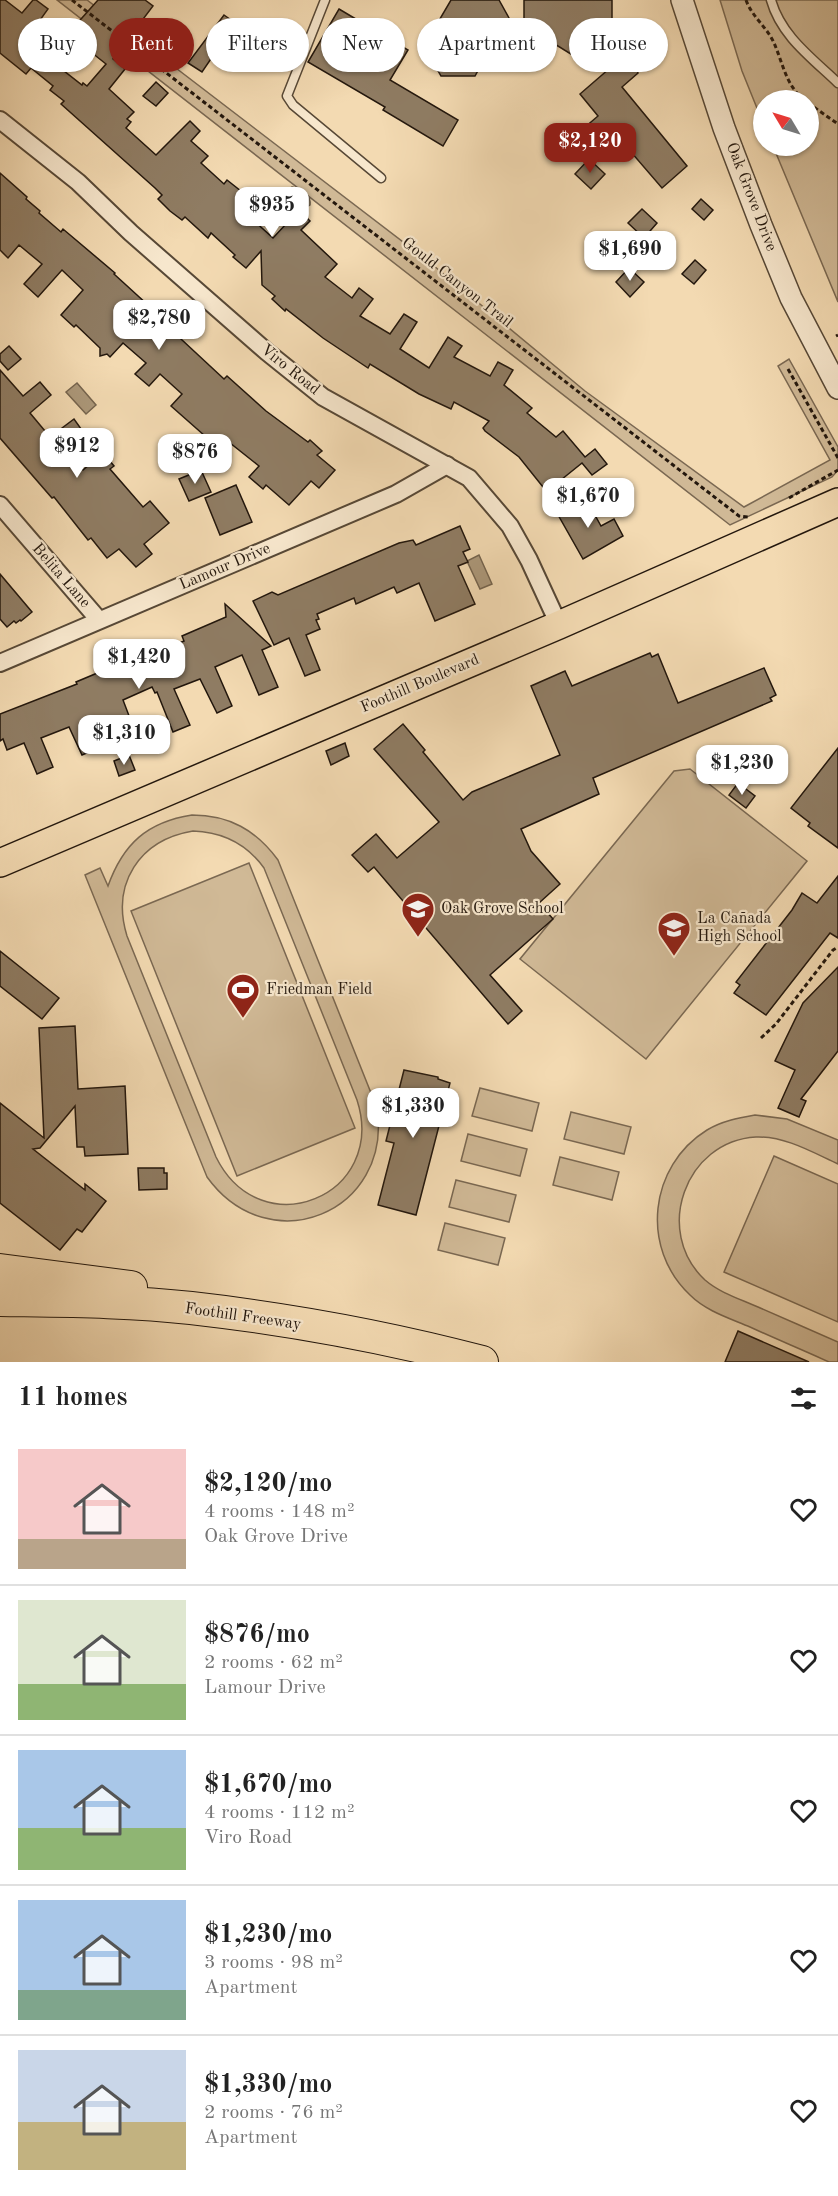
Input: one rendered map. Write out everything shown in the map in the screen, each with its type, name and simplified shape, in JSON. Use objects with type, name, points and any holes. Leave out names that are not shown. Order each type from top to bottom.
[{"type":"highway","points":[[0,1270],[84,1279],[150,1290],[293,1323]]},
{"type":"highway","name":"Foothill Freeway","points":[[0,1300],[107,1302],[190,1308],[293,1323],[482,1362]]},
{"type":"main road","name":"Foothill Boulevard","points":[[0,863],[559,625],[838,502]]},
{"type":"street","name":"Oak Grove Drive","points":[[682,0],[720,117],[761,225],[791,298],[838,388]]},
{"type":"street","name":"Viro Road","points":[[0,120],[78,182],[131,233],[267,352],[323,397],[469,478],[510,526],[529,560],[559,625]]},
{"type":"street","name":"Lamour Drive","points":[[0,663],[396,494],[447,465]]},
{"type":"street","name":"Belita Lane","points":[[0,505],[99,620]]},
{"type":"lane","points":[[325,0],[287,96],[293,105],[381,178]]},
{"type":"lane","points":[[771,0],[775,16],[787,34],[838,83]]},
{"type":"path","name":"Gould Canyon Trail","points":[[72,0],[739,516],[755,517]]},
{"type":"path","points":[[746,0],[750,12],[774,41],[786,76],[795,90]]},
{"type":"path","points":[[819,111],[838,124]]},
{"type":"path","points":[[788,369],[838,458]]},
{"type":"path","points":[[786,500],[838,470]]},
{"type":"path","points":[[761,1038],[776,1024],[833,950],[838,947]]},
{"type":"shaded area","points":[[57,0],[87,0],[111,18],[109,41],[97,31],[97,18],[80,18]]},
{"type":"shaded area","points":[[720,0],[838,0],[838,302],[777,156],[819,156],[819,90],[753,90],[753,98]]},
{"type":"shaded area","points":[[149,72],[181,72],[428,261],[585,391],[744,507],[830,460],[778,366],[789,359],[838,447],[838,470],[832,477],[730,525]]},
{"type":"shaded area","points":[[292,187],[305,193],[310,205],[301,207],[285,199],[286,190]]},
{"type":"shaded area","points":[[77,383],[96,405],[86,414],[66,392]]},
{"type":"shaded area","points":[[479,555],[492,584],[480,589],[467,561]]},
{"type":"shaded area","points":[[690,769],[807,861],[646,1059],[520,959],[674,771]]},
{"type":"shaded area","points":[[192,815],[230,821],[260,840],[278,860],[377,1108],[377,1145],[366,1175],[347,1199],[321,1214],[292,1221],[262,1217],[233,1203],[207,1177],[85,875],[100,868],[108,886],[121,858],[139,837],[150,829],[176,818]],"holes":[[[193,831],[233,840],[250,852],[264,868],[357,1100],[362,1134],[354,1162],[338,1184],[315,1199],[289,1204],[261,1200],[236,1185],[216,1157],[127,936],[123,917],[123,899],[134,867],[144,854],[158,844],[174,836]]]},
{"type":"shaded area","name":"Friedman Field","points":[[249,863],[355,1128],[237,1176],[131,911]]},
{"type":"shaded area","points":[[480,1088],[539,1103],[532,1131],[472,1116]]},
{"type":"shaded area","points":[[571,1112],[631,1127],[624,1154],[564,1139]]},
{"type":"shaded area","points":[[755,1115],[787,1119],[838,1140],[838,1164],[777,1139],[756,1137],[731,1142],[711,1154],[695,1171],[684,1192],[680,1215],[681,1238],[689,1260],[705,1280],[717,1289],[838,1342],[838,1362],[829,1362],[718,1314],[696,1301],[674,1276],[663,1254],[658,1232],[658,1208],[663,1186],[673,1164],[688,1145],[707,1130],[724,1122]]},
{"type":"shaded area","points":[[468,1134],[527,1149],[520,1176],[461,1161]]},
{"type":"shaded area","points":[[774,1156],[838,1184],[838,1322],[724,1272]]},
{"type":"shaded area","points":[[560,1157],[619,1172],[612,1200],[553,1185]]},
{"type":"shaded area","points":[[456,1180],[516,1195],[509,1222],[449,1207]]},
{"type":"shaded area","points":[[445,1223],[505,1238],[498,1265],[438,1250]]},
{"type":"building","points":[[0,0],[5,0],[22,13],[33,0],[48,9],[41,18],[18,18],[18,68],[0,53]]},
{"type":"building","points":[[98,0],[145,0],[153,6],[144,18],[109,18],[109,72],[123,72],[109,89],[134,112],[127,119],[131,122],[126,128],[156,155],[190,121],[200,131],[191,141],[208,156],[201,163],[224,184],[227,180],[246,195],[251,189],[255,189],[267,200],[251,218],[273,238],[299,210],[310,221],[301,230],[337,264],[325,277],[352,298],[359,288],[373,299],[360,316],[390,334],[404,314],[417,322],[400,349],[429,368],[448,337],[462,346],[454,357],[490,376],[498,362],[513,370],[504,385],[532,408],[527,413],[556,437],[563,431],[585,457],[595,449],[607,464],[592,475],[582,463],[551,488],[548,484],[543,487],[519,457],[485,431],[483,428],[489,421],[454,402],[451,409],[419,394],[370,364],[368,368],[323,338],[286,309],[285,311],[272,299],[275,296],[262,285],[261,251],[246,268],[211,233],[208,238],[185,217],[182,220],[170,211],[158,199],[162,195],[155,188],[61,104],[64,101],[50,90],[53,86],[36,72],[65,72],[82,85],[83,83],[87,86],[106,64],[97,57],[97,18],[82,18]]},
{"type":"building","points":[[451,0],[499,0],[509,18],[440,18]]},
{"type":"building","points":[[524,0],[612,0],[612,18],[569,18],[569,53],[557,45],[557,18],[524,18]]},
{"type":"building","points":[[339,9],[354,18],[334,18]]},
{"type":"building","points":[[206,39],[206,66],[202,72],[194,67],[194,55]]},
{"type":"building","points":[[321,40],[321,70],[309,63]]},
{"type":"building","points":[[325,72],[395,72],[390,80],[458,120],[443,146],[383,110],[385,107]]},
{"type":"building","points":[[439,72],[477,72],[475,76],[441,76]]},
{"type":"building","points":[[605,72],[638,72],[622,87],[687,166],[662,188],[619,138],[601,155],[577,134],[598,116],[580,94]]},
{"type":"building","points":[[156,82],[168,93],[156,106],[143,96]]},
{"type":"building","points":[[589,159],[605,174],[591,189],[575,174]]},
{"type":"building","points":[[0,173],[27,197],[26,199],[40,211],[39,213],[61,232],[63,229],[115,273],[224,379],[227,376],[266,411],[308,442],[310,440],[322,451],[317,455],[335,470],[319,488],[311,481],[289,505],[266,485],[263,489],[249,477],[259,466],[230,443],[222,451],[171,406],[182,394],[160,374],[149,386],[135,374],[146,363],[123,343],[110,357],[107,354],[100,356],[100,348],[76,325],[74,327],[61,315],[83,290],[62,270],[38,297],[24,284],[42,264],[19,245],[8,258],[0,250]]},
{"type":"building","points":[[701,199],[713,210],[704,220],[692,209]]},
{"type":"building","points":[[642,209],[657,223],[644,238],[628,223]]},
{"type":"building","points":[[695,260],[706,270],[694,284],[682,274]]},
{"type":"building","points":[[629,268],[644,282],[630,297],[616,282]]},
{"type":"building","points":[[9,346],[21,359],[8,370],[0,361],[0,354]]},
{"type":"building","points":[[0,370],[23,396],[40,382],[51,395],[30,413],[50,437],[74,419],[84,433],[65,447],[83,470],[103,453],[114,466],[110,469],[143,507],[150,501],[169,523],[144,544],[152,554],[136,567],[119,549],[107,558],[91,538],[88,540],[54,497],[52,498],[0,438]]},
{"type":"building","points":[[201,470],[211,492],[189,501],[179,479]]},
{"type":"building","points":[[236,485],[252,522],[220,535],[205,498]]},
{"type":"building","points":[[582,498],[589,509],[591,508],[601,526],[614,519],[623,536],[583,559],[557,513]]},
{"type":"building","points":[[460,526],[470,549],[463,552],[468,562],[458,566],[475,604],[435,621],[419,583],[397,593],[394,587],[356,604],[354,598],[317,614],[319,619],[316,620],[320,629],[306,635],[320,670],[305,676],[289,638],[274,645],[253,601],[272,592],[278,595],[399,543],[413,540],[416,545]]},
{"type":"building","points":[[0,574],[32,612],[21,621],[16,623],[14,621],[7,627],[0,619]]},
{"type":"building","points":[[225,604],[271,646],[262,650],[278,687],[259,695],[242,655],[215,667],[232,706],[217,713],[200,679],[174,689],[190,725],[173,732],[157,692],[155,693],[152,687],[123,700],[134,729],[139,727],[146,743],[129,751],[117,721],[89,732],[96,749],[82,755],[69,727],[41,738],[53,767],[37,774],[24,743],[7,750],[3,739],[0,741],[0,714],[77,684],[76,682],[152,650],[153,654],[184,641],[182,636],[226,617]]},
{"type":"building","points":[[650,653],[652,657],[658,654],[678,703],[764,668],[776,695],[770,698],[772,701],[593,778],[599,794],[521,829],[531,851],[560,884],[539,903],[553,919],[490,975],[522,1011],[508,1024],[374,867],[368,872],[352,855],[376,834],[397,858],[439,822],[374,749],[403,724],[463,800],[472,792],[560,755],[531,686],[565,671],[572,686]]},
{"type":"building","points":[[345,743],[349,756],[331,765],[326,751]]},
{"type":"building","points":[[838,748],[838,848],[808,826],[810,823],[791,808]]},
{"type":"building","points":[[129,755],[135,770],[119,776],[114,761]]},
{"type":"building","points":[[738,783],[755,796],[746,808],[729,795]]},
{"type":"building","points":[[838,876],[838,938],[830,933],[766,1015],[734,993],[740,985],[736,982],[792,910],[802,893],[817,903]]},
{"type":"building","points":[[0,951],[59,998],[42,1019],[0,986]]},
{"type":"building","points":[[838,967],[838,1051],[801,1099],[806,1101],[799,1117],[778,1108],[795,1070],[775,1061],[803,1003]]},
{"type":"building","points":[[75,1026],[78,1089],[125,1086],[128,1154],[85,1156],[84,1147],[77,1147],[75,1106],[40,1148],[33,1149],[85,1190],[85,1184],[106,1201],[82,1232],[77,1229],[60,1250],[0,1203],[0,1103],[44,1138],[39,1028]]},
{"type":"building","points":[[404,1070],[438,1077],[450,1083],[416,1215],[378,1205],[394,1143],[386,1141]]},
{"type":"building","points":[[138,1168],[164,1168],[164,1173],[167,1173],[167,1189],[139,1190]]},
{"type":"building","points":[[738,1331],[809,1362],[725,1362]]},
{"type":"place","name":"Oak Grove School","points":[[418,938]]},
{"type":"place","name":"La Cañada High School","points":[[674,957]]},
{"type":"place","name":"Friedman Field","points":[[243,1019]]}]
